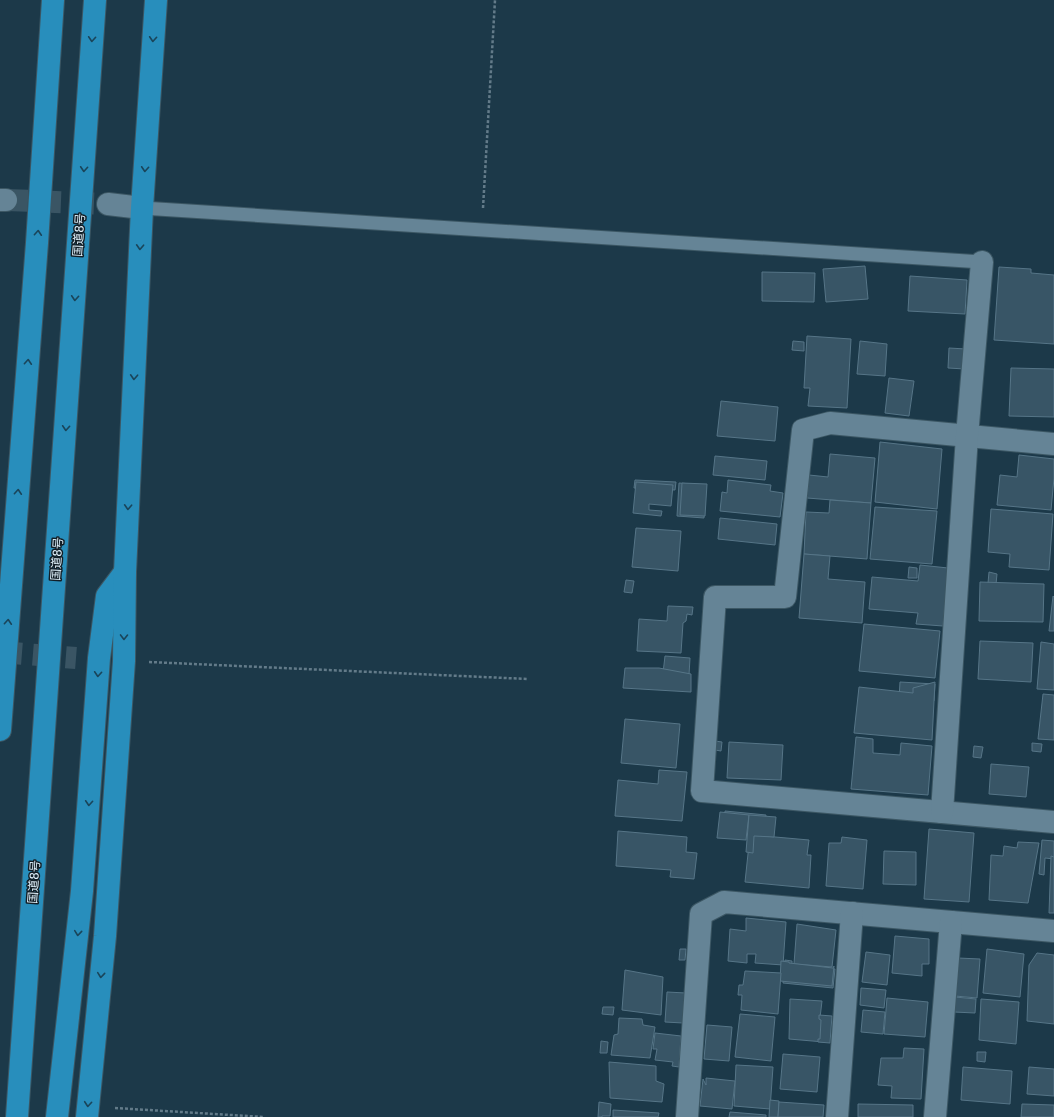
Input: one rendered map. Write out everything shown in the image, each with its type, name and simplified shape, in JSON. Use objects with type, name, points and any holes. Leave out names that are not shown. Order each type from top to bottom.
[{"type":"highway","points":[[0,730],[37,243],[53,0]]},
{"type":"highway","name":"国道8号","points":[[17,1117],[95,0]]},
{"type":"highway","points":[[88,1111],[104,936],[124,661],[125,572],[142,208],[156,0]]},
{"type":"highway","points":[[57,1117],[82,891],[99,658],[107,596],[125,572]]},
{"type":"street","points":[[108,204],[142,208]]},
{"type":"street","points":[[942,812],[967,436],[982,262]]},
{"type":"street","points":[[1054,444],[830,423],[803,430],[785,597],[715,597],[702,792],[1054,822]]},
{"type":"street","points":[[687,1117],[701,914],[724,902],[1054,931]]},
{"type":"street","points":[[837,1117],[852,913]]},
{"type":"street","points":[[935,1117],[951,922]]},
{"type":"lane","points":[[142,208],[982,262]]},
{"type":"path","points":[[482,230],[495,0]]},
{"type":"path","points":[[124,661],[528,679]]},
{"type":"path","points":[[88,1111],[264,1117]]},
{"type":"building","points":[[865,266],[868,299],[826,302],[823,269]]},
{"type":"building","points":[[999,267],[1031,269],[1031,273],[1054,275],[1054,344],[994,340]]},
{"type":"building","points":[[762,272],[815,273],[814,302],[762,301]]},
{"type":"building","points":[[910,276],[967,280],[965,314],[908,311]]},
{"type":"building","points":[[807,336],[851,339],[847,408],[808,406],[810,388],[804,388]]},
{"type":"building","points":[[793,341],[804,342],[804,351],[792,350]]},
{"type":"building","points":[[860,341],[887,344],[885,376],[857,374]]},
{"type":"building","points":[[949,348],[966,349],[965,369],[948,368]]},
{"type":"building","points":[[1011,368],[1054,369],[1054,417],[1009,416]]},
{"type":"building","points":[[889,378],[914,381],[909,416],[885,413]]},
{"type":"building","points":[[721,401],[778,407],[775,441],[717,436]]},
{"type":"building","points":[[880,442],[942,449],[937,509],[875,502]]},
{"type":"building","points":[[830,454],[875,458],[871,503],[807,498],[809,475],[828,477]]},
{"type":"building","points":[[1019,455],[1054,459],[1051,510],[997,505],[1000,475],[1017,477]]},
{"type":"building","points":[[715,456],[767,461],[765,480],[713,475]]},
{"type":"building","points":[[635,480],[676,482],[675,490],[634,488]]},
{"type":"building","points":[[728,480],[771,485],[770,491],[783,493],[780,517],[720,511],[722,492],[727,493]]},
{"type":"building","points":[[636,482],[673,485],[671,506],[649,504],[649,510],[662,511],[661,516],[633,513]]},
{"type":"building","points":[[679,483],[706,485],[704,518],[677,516]]},
{"type":"building","points":[[682,483],[707,484],[705,516],[680,515]]},
{"type":"building","points":[[830,500],[871,503],[867,559],[804,554],[806,512],[829,513]]},
{"type":"building","points":[[875,507],[937,511],[932,564],[870,559]]},
{"type":"building","points":[[991,509],[1053,514],[1049,570],[1009,567],[1010,554],[988,552]]},
{"type":"building","points":[[720,518],[777,524],[775,545],[718,539]]},
{"type":"building","points":[[636,528],[681,531],[678,571],[632,567]]},
{"type":"building","points":[[804,554],[830,556],[828,579],[865,582],[862,623],[799,618]]},
{"type":"building","points":[[920,565],[948,568],[943,626],[916,624],[918,613],[869,609],[872,577],[918,581]]},
{"type":"building","points":[[909,567],[917,568],[917,578],[908,578]]},
{"type":"building","points":[[989,572],[997,574],[996,584],[988,583]]},
{"type":"building","points":[[626,580],[634,581],[632,593],[624,592]]},
{"type":"building","points":[[980,582],[1044,584],[1043,622],[979,621]]},
{"type":"building","points":[[1053,596],[1054,631],[1049,631]]},
{"type":"building","points":[[668,606],[693,607],[692,615],[687,614],[686,621],[683,623],[681,653],[637,651],[639,619],[667,621]]},
{"type":"building","points":[[864,624],[940,631],[935,678],[859,671]]},
{"type":"building","points":[[980,641],[1033,643],[1031,682],[978,679]]},
{"type":"building","points":[[1041,642],[1054,644],[1054,690],[1037,689]]},
{"type":"building","points":[[665,656],[690,658],[689,675],[663,673]]},
{"type":"building","points":[[625,668],[659,668],[691,674],[691,692],[623,688]]},
{"type":"building","points":[[900,682],[935,684],[934,701],[899,699]]},
{"type":"building","points":[[935,682],[932,740],[854,733],[859,687],[913,693],[913,688]]},
{"type":"building","points":[[1043,694],[1054,695],[1054,740],[1038,739]]},
{"type":"building","points":[[625,719],[680,724],[676,768],[621,763]]},
{"type":"building","points":[[856,737],[873,739],[873,753],[900,755],[901,743],[932,746],[928,795],[851,789]]},
{"type":"building","points":[[715,741],[722,742],[721,751],[715,750]]},
{"type":"building","points":[[729,742],[783,745],[781,780],[727,778]]},
{"type":"building","points":[[1032,743],[1042,744],[1041,752],[1032,751]]},
{"type":"building","points":[[974,746],[983,747],[981,758],[973,757]]},
{"type":"building","points":[[991,764],[1029,767],[1026,797],[989,794]]},
{"type":"building","points":[[659,770],[687,772],[682,821],[615,816],[618,780],[658,784]]},
{"type":"building","points":[[725,811],[766,815],[764,836],[809,840],[807,855],[811,855],[809,888],[745,882],[750,835],[724,833]]},
{"type":"building","points":[[720,812],[749,815],[746,840],[717,838]]},
{"type":"building","points":[[749,815],[776,817],[774,837],[754,836],[753,853],[746,852]]},
{"type":"building","points":[[929,829],[974,833],[969,902],[924,899]]},
{"type":"building","points":[[618,831],[687,837],[686,852],[697,853],[694,879],[670,877],[671,870],[616,866]]},
{"type":"building","points":[[842,837],[867,840],[863,889],[826,886],[829,843],[841,843]]},
{"type":"building","points":[[1042,840],[1054,841],[1054,859],[1045,858],[1044,875],[1039,874]]},
{"type":"building","points":[[1018,842],[1039,843],[1028,903],[989,900],[991,855],[1003,856],[1004,846],[1017,848]]},
{"type":"building","points":[[884,851],[916,852],[916,885],[883,884]]},
{"type":"building","points":[[1051,856],[1054,857],[1054,913],[1049,913]]},
{"type":"building","points":[[746,918],[786,922],[783,965],[755,963],[756,954],[747,954],[747,963],[728,961],[730,929],[746,931]]},
{"type":"building","points":[[797,924],[836,930],[832,967],[794,964]]},
{"type":"building","points":[[895,936],[929,939],[929,964],[922,964],[922,976],[892,973]]},
{"type":"building","points":[[680,949],[686,949],[685,960],[679,960]]},
{"type":"building","points":[[987,949],[1024,954],[1020,997],[983,993]]},
{"type":"building","points":[[866,952],[890,955],[887,985],[862,982]]},
{"type":"building","points":[[1037,953],[1054,955],[1054,1024],[1027,1021],[1029,965]]},
{"type":"building","points":[[958,958],[980,959],[977,998],[955,996]]},
{"type":"building","points":[[785,960],[792,961],[792,965],[835,969],[833,988],[783,983]]},
{"type":"building","points":[[781,961],[833,968],[834,966],[832,986],[780,981]]},
{"type":"building","points":[[625,970],[663,977],[661,1015],[622,1010]]},
{"type":"building","points":[[745,971],[781,973],[778,1014],[741,1010],[742,995],[738,995],[739,985],[743,985]]},
{"type":"building","points":[[861,988],[886,990],[884,1008],[860,1005]]},
{"type":"building","points":[[667,992],[686,993],[683,1023],[665,1022]]},
{"type":"building","points":[[955,997],[976,999],[975,1013],[954,1012]]},
{"type":"building","points":[[887,998],[928,1002],[925,1037],[884,1034]]},
{"type":"building","points":[[790,999],[822,1001],[820,1018],[825,1018],[824,1042],[789,1039]]},
{"type":"building","points":[[981,999],[1019,1002],[1016,1044],[979,1040]]},
{"type":"building","points":[[603,1007],[614,1007],[613,1015],[602,1014]]},
{"type":"building","points":[[863,1010],[885,1012],[883,1034],[861,1032]]},
{"type":"building","points":[[740,1014],[775,1017],[771,1061],[735,1057]]},
{"type":"building","points":[[819,1015],[832,1016],[830,1043],[818,1042],[818,1039],[820,1039],[821,1020],[819,1019]]},
{"type":"building","points":[[619,1018],[642,1019],[643,1025],[655,1027],[650,1058],[611,1055],[614,1035],[618,1034]]},
{"type":"building","points":[[707,1025],[732,1027],[729,1061],[704,1059]]},
{"type":"building","points":[[655,1033],[681,1036],[679,1067],[672,1066],[673,1062],[655,1060],[657,1049],[653,1049]]},
{"type":"building","points":[[601,1041],[608,1042],[607,1053],[600,1053]]},
{"type":"building","points":[[904,1048],[924,1049],[921,1099],[891,1098],[892,1086],[878,1085],[881,1058],[903,1058]]},
{"type":"building","points":[[977,1052],[986,1052],[985,1062],[977,1061]]},
{"type":"building","points":[[783,1054],[820,1057],[817,1092],[780,1089]]},
{"type":"building","points":[[609,1062],[656,1066],[656,1081],[664,1084],[662,1102],[610,1098]]},
{"type":"building","points":[[736,1065],[773,1067],[770,1109],[734,1106]]},
{"type":"building","points":[[963,1067],[1012,1071],[1010,1104],[961,1100]]},
{"type":"building","points":[[1029,1067],[1054,1069],[1054,1096],[1027,1094]]},
{"type":"building","points":[[706,1078],[735,1081],[732,1109],[700,1106],[703,1079],[706,1085]]},
{"type":"building","points":[[770,1100],[779,1101],[778,1117],[769,1117]]},
{"type":"building","points":[[599,1102],[611,1104],[610,1116],[598,1117]]},
{"type":"building","points":[[779,1102],[824,1105],[823,1117],[778,1117]]},
{"type":"building","points":[[858,1104],[913,1105],[913,1117],[858,1117]]},
{"type":"building","points":[[1022,1104],[1054,1105],[1054,1117],[1021,1117]]},
{"type":"building","points":[[613,1110],[659,1113],[658,1117],[613,1117]]},
{"type":"building","points":[[730,1112],[766,1115],[766,1117],[729,1117]]},
{"type":"tunnel","points":[[6,200],[108,204]]},
{"type":"tunnel","points":[[0,652],[76,658]]}]
